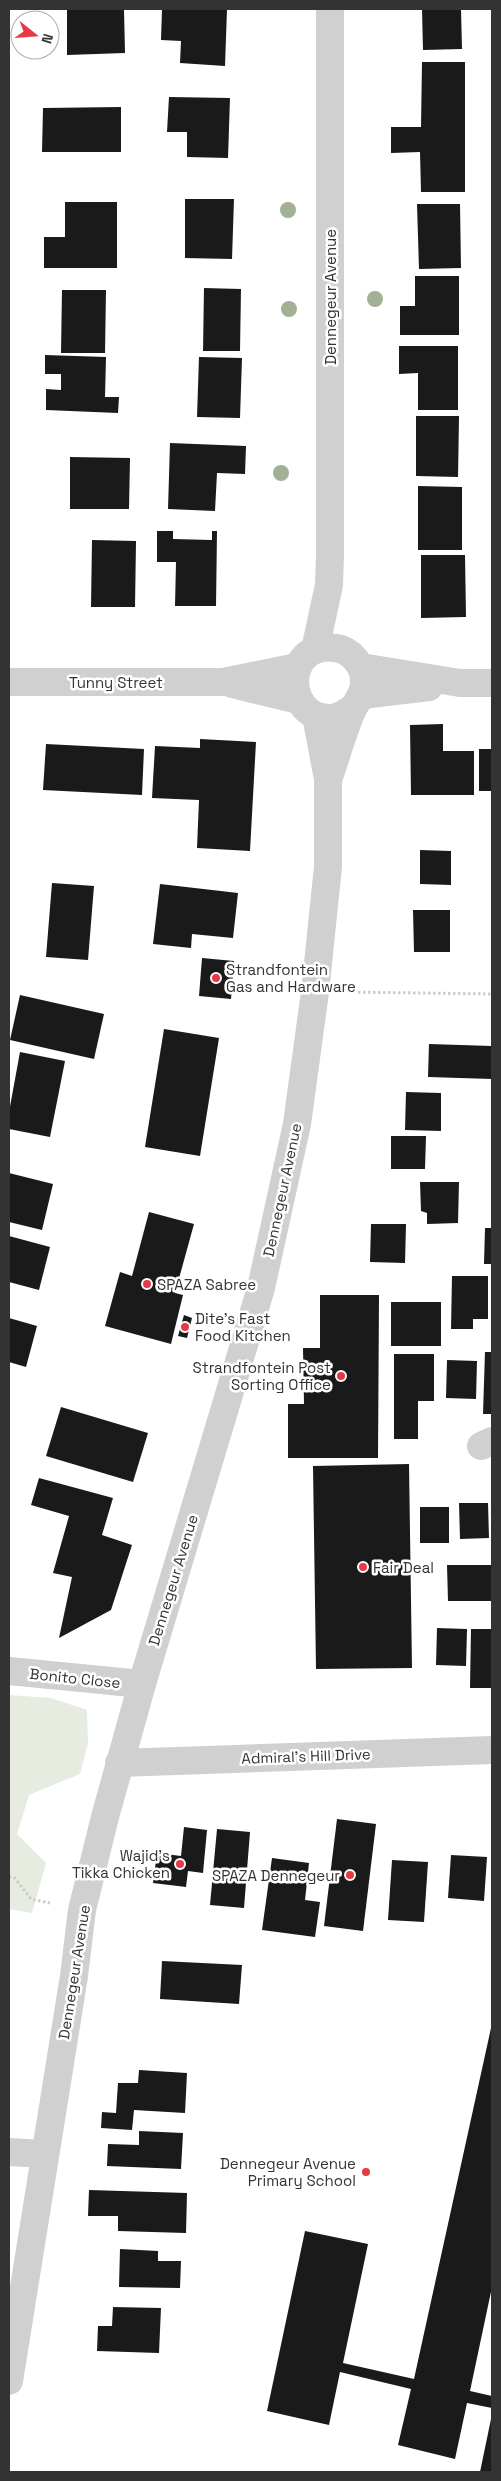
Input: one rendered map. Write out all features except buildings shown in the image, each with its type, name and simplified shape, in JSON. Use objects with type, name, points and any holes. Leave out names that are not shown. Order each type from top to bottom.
[{"type":"street","name":"Dennegeur Avenue","points":[[317,655],[329,585],[330,9]]},
{"type":"street","points":[[317,655],[352,656],[360,667],[364,681],[358,701],[343,715],[330,718],[307,708],[294,684],[317,655]]},
{"type":"street","name":"Tunny Street","points":[[9,682],[223,682],[317,655]]},
{"type":"street","points":[[360,667],[460,683],[492,683]]},
{"type":"street","name":"Tunny Street","points":[[223,682],[307,708]]},
{"type":"street","points":[[358,701],[460,683]]},
{"type":"street","name":"Dennegeur Avenue","points":[[328,779],[358,701]]},
{"type":"street","name":"Dennegeur Avenue","points":[[9,2381],[74,1976],[82,1910],[119,1763],[261,1288],[297,1124],[316,992],[328,867],[328,779],[307,708]]},
{"type":"street","name":"Bonito Close","points":[[9,1671],[142,1684]]},
{"type":"street","name":"Admiral's Hill Drive","points":[[119,1763],[492,1750]]},
{"type":"street","points":[[9,2152],[44,2154]]},
{"type":"path","points":[[316,992],[492,994]]},
{"type":"path","points":[[9,1877],[14,1878],[31,1898],[82,1910]]},
{"type":"shaded area","points":[[9,1695],[51,1698],[87,1710],[88,1743],[80,1774],[29,1795],[17,1834],[46,1863],[32,1913],[9,1909]]},
{"type":"place","name":"Strandfontein Gas and Hardware","points":[[216,978]]},
{"type":"place","name":"SPAZA Sabree","points":[[147,1284]]},
{"type":"place","name":"Dite's Fast Food Kitchen","points":[[185,1327]]},
{"type":"place","name":"Strandfontein Post Sorting Office","points":[[341,1376]]},
{"type":"place","name":"Fair Deal","points":[[363,1567]]},
{"type":"place","name":"Wajid's Tikka Chicken","points":[[180,1864]]},
{"type":"place","name":"SPAZA Dennegeur","points":[[350,1875]]},
{"type":"place","name":"Dennegeur Avenue Primary School","points":[[366,2172]]}]
